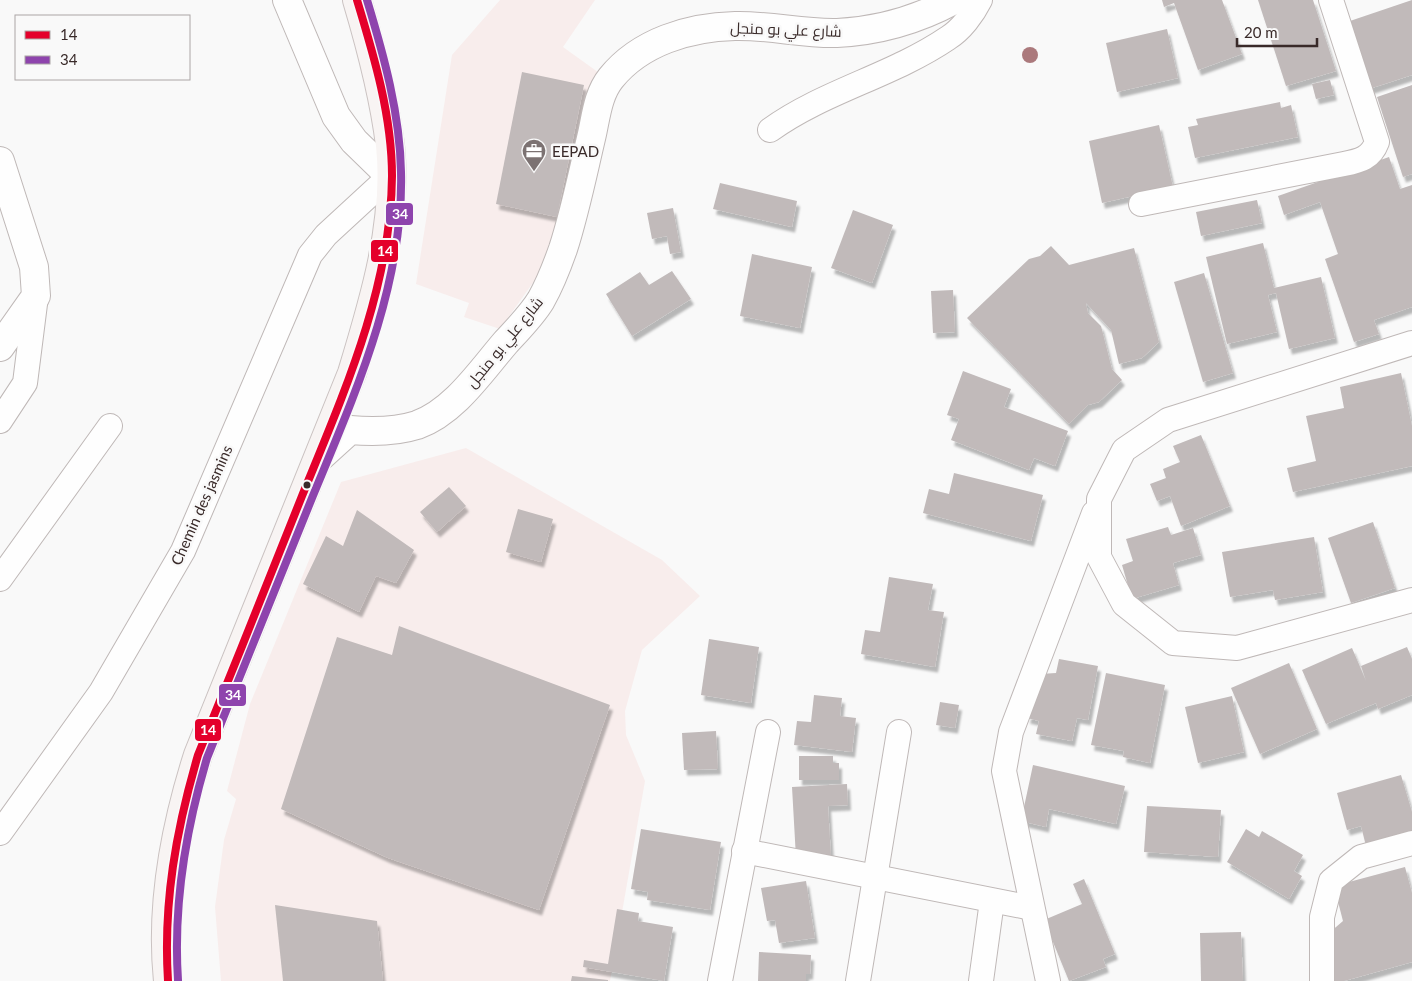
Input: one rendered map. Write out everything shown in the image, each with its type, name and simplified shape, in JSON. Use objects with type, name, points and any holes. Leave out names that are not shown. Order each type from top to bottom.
[{"type":"main road","points":[[168,981],[166,912],[171,868],[186,792],[198,755],[352,373],[370,315],[381,266],[388,215],[390,146],[372,50],[357,0]]},
{"type":"street","points":[[288,0],[336,116],[354,141],[390,176]]},
{"type":"street","name":"شارع علي بو منجل","points":[[318,460],[350,430],[373,432],[395,430],[417,425],[435,416],[463,391],[540,302],[560,257],[596,109],[609,80],[624,63],[643,49],[670,37],[702,29],[736,26],[834,33],[866,30],[922,16],[954,0]]},
{"type":"street","points":[[770,130],[788,117],[906,61],[949,38],[967,20],[980,0]]},
{"type":"street","points":[[1141,204],[1344,164],[1362,160],[1373,153],[1377,142],[1331,0]]},
{"type":"street","points":[[0,161],[34,267],[36,296],[25,383],[0,421]]},
{"type":"street","name":"Chemin des jasmins","points":[[0,833],[101,692],[183,551],[310,255],[326,235],[390,176]]},
{"type":"street","points":[[0,347],[36,296]]},
{"type":"street","points":[[1048,981],[1004,771],[1012,732],[1099,499],[1124,450],[1168,420],[1412,343]]},
{"type":"street","points":[[0,579],[110,426]]},
{"type":"street","points":[[1099,499],[1099,557],[1124,604],[1173,643],[1237,648],[1412,600]]},
{"type":"street","points":[[720,981],[768,732]]},
{"type":"street","points":[[858,981],[899,732]]},
{"type":"street","points":[[1322,981],[1322,917],[1331,881],[1361,857],[1412,843]]},
{"type":"street","points":[[744,851],[1032,908]]},
{"type":"street","points":[[981,981],[992,900]]},
{"type":"shaded area","name":"EEPAD","points":[[500,0],[595,0],[563,47],[602,75],[547,263],[500,329],[464,317],[469,303],[416,284],[452,55]]},
{"type":"shaded area","points":[[466,448],[662,560],[700,596],[642,650],[625,711],[626,735],[645,781],[610,981],[221,981],[215,907],[224,840],[236,799],[227,791],[250,704],[341,482]]},
{"type":"building","points":[[1162,0],[1222,0],[1242,54],[1198,70],[1174,3],[1164,7]]},
{"type":"building","points":[[1258,0],[1313,0],[1336,71],[1286,86]]},
{"type":"building","points":[[1412,0],[1412,75],[1369,89],[1347,22]]},
{"type":"building","points":[[1167,29],[1178,78],[1117,92],[1106,43]]},
{"type":"building","name":"EEPAD","points":[[522,72],[584,85],[557,217],[496,204]]},
{"type":"building","points":[[1330,80],[1334,95],[1316,99],[1312,84]]},
{"type":"building","points":[[1412,85],[1412,174],[1403,177],[1377,97]]},
{"type":"building","points":[[1280,102],[1281,108],[1291,105],[1298,137],[1195,158],[1188,127],[1198,125],[1196,119]]},
{"type":"building","points":[[1159,125],[1173,187],[1102,203],[1089,141]]},
{"type":"building","points":[[1389,157],[1400,189],[1412,185],[1412,307],[1374,320],[1379,334],[1354,342],[1325,259],[1338,254],[1320,202],[1284,215],[1278,196]]},
{"type":"building","points":[[720,183],[797,201],[792,227],[713,209]]},
{"type":"building","points":[[1257,200],[1262,223],[1201,236],[1196,212]]},
{"type":"building","points":[[673,208],[681,252],[670,254],[667,236],[652,239],[647,213]]},
{"type":"building","points":[[853,210],[893,225],[872,283],[831,268]]},
{"type":"building","points":[[1263,243],[1274,288],[1321,277],[1335,338],[1289,349],[1276,293],[1268,295],[1277,332],[1227,344],[1206,257]]},
{"type":"building","points":[[1051,246],[1069,265],[1134,248],[1159,342],[1142,358],[1119,364],[1111,330],[1086,303],[1088,313],[1101,326],[1112,369],[1122,380],[1099,402],[1088,405],[1069,424],[967,318],[1029,259],[1040,256]]},
{"type":"building","points":[[752,254],[812,267],[800,328],[740,316]]},
{"type":"building","points":[[672,271],[691,299],[632,336],[606,294],[640,272],[649,285]]},
{"type":"building","points":[[1204,273],[1233,373],[1203,382],[1174,282]]},
{"type":"building","points":[[953,290],[955,332],[933,333],[931,291]]},
{"type":"building","points":[[963,371],[1011,389],[1004,407],[1068,431],[1055,466],[1034,458],[1029,470],[951,440],[959,419],[947,415]]},
{"type":"building","points":[[1401,373],[1412,426],[1412,466],[1293,492],[1287,468],[1316,461],[1306,416],[1344,408],[1340,387]]},
{"type":"building","points":[[1201,435],[1230,506],[1181,526],[1170,496],[1157,501],[1150,484],[1166,478],[1163,469],[1180,462],[1173,446]]},
{"type":"building","points":[[954,473],[1043,495],[1031,541],[923,513],[929,489],[949,494]]},
{"type":"building","points":[[449,487],[466,506],[437,532],[420,512]]},
{"type":"building","points":[[518,509],[553,519],[541,562],[506,552]]},
{"type":"building","points":[[357,510],[414,550],[396,583],[376,576],[359,612],[303,584],[326,536],[343,546]]},
{"type":"building","points":[[1373,522],[1395,588],[1351,603],[1328,538]]},
{"type":"building","points":[[1168,527],[1171,535],[1193,528],[1201,555],[1173,563],[1179,585],[1132,599],[1122,565],[1133,561],[1126,539]]},
{"type":"building","points":[[1314,537],[1323,592],[1275,600],[1273,590],[1230,597],[1222,552]]},
{"type":"building","points":[[889,577],[933,584],[928,610],[944,612],[935,667],[861,654],[865,630],[880,632]]},
{"type":"building","points":[[399,626],[610,705],[539,910],[388,858],[281,809],[337,637],[392,655]]},
{"type":"building","points":[[709,639],[759,647],[751,703],[701,695]]},
{"type":"building","points":[[1407,647],[1412,659],[1412,695],[1378,709],[1376,703],[1326,724],[1302,670],[1352,648],[1366,681],[1361,666]]},
{"type":"building","points":[[1059,659],[1098,666],[1088,720],[1077,718],[1072,741],[1036,734],[1039,721],[1027,718],[1040,674],[1056,673]]},
{"type":"building","points":[[1289,663],[1317,729],[1260,754],[1231,688]]},
{"type":"building","points":[[1106,673],[1165,685],[1150,763],[1123,757],[1124,751],[1091,745]]},
{"type":"building","points":[[814,695],[842,698],[840,716],[856,718],[852,752],[794,745],[797,721],[811,722]]},
{"type":"building","points":[[1232,696],[1244,752],[1198,763],[1185,707]]},
{"type":"building","points":[[940,702],[959,705],[955,728],[936,725]]},
{"type":"building","points":[[716,731],[718,769],[684,770],[682,733]]},
{"type":"building","points":[[799,756],[833,756],[833,763],[839,763],[839,780],[799,780]]},
{"type":"building","points":[[1033,765],[1125,786],[1116,824],[1049,809],[1046,827],[1021,821]]},
{"type":"building","points":[[1401,775],[1412,812],[1412,833],[1366,846],[1361,826],[1347,830],[1337,793]]},
{"type":"building","points":[[847,784],[848,805],[828,806],[831,856],[796,858],[792,787]]},
{"type":"building","points":[[1147,806],[1221,810],[1218,857],[1144,852]]},
{"type":"building","points":[[641,829],[721,842],[710,910],[647,900],[648,892],[631,889]]},
{"type":"building","points":[[1246,829],[1259,837],[1262,831],[1303,855],[1294,871],[1302,876],[1289,899],[1227,862]]},
{"type":"building","points":[[1405,867],[1412,893],[1412,962],[1344,981],[1332,981],[1329,933],[1343,921],[1334,886]]},
{"type":"building","points":[[1084,879],[1115,954],[1103,959],[1106,967],[1069,981],[1044,920],[1082,904],[1073,884]]},
{"type":"building","points":[[806,881],[815,938],[779,943],[775,920],[767,921],[761,888]]},
{"type":"building","points":[[275,905],[377,921],[383,981],[283,981]]},
{"type":"building","points":[[617,909],[639,913],[638,921],[673,927],[664,981],[583,967],[584,960],[608,964]]},
{"type":"building","points":[[1241,932],[1243,981],[1201,981],[1200,933]]},
{"type":"building","points":[[759,952],[811,955],[810,974],[806,974],[806,981],[758,981]]},
{"type":"building","points":[[572,976],[608,980],[608,981],[571,981]]},
{"type":"transit line","name":"14","points":[[168,981],[167,923],[169,895],[183,811],[198,755],[349,379],[374,299],[383,259],[390,218],[392,176],[389,131],[376,64],[357,0]]},
{"type":"transit line","name":"34","points":[[178,980],[177,924],[182,868],[192,813],[207,758],[359,380],[385,298],[394,257],[400,215],[401,172],[398,129],[385,64],[367,0]]},
{"type":"place","name":"EEPAD","points":[[534,172]]}]
